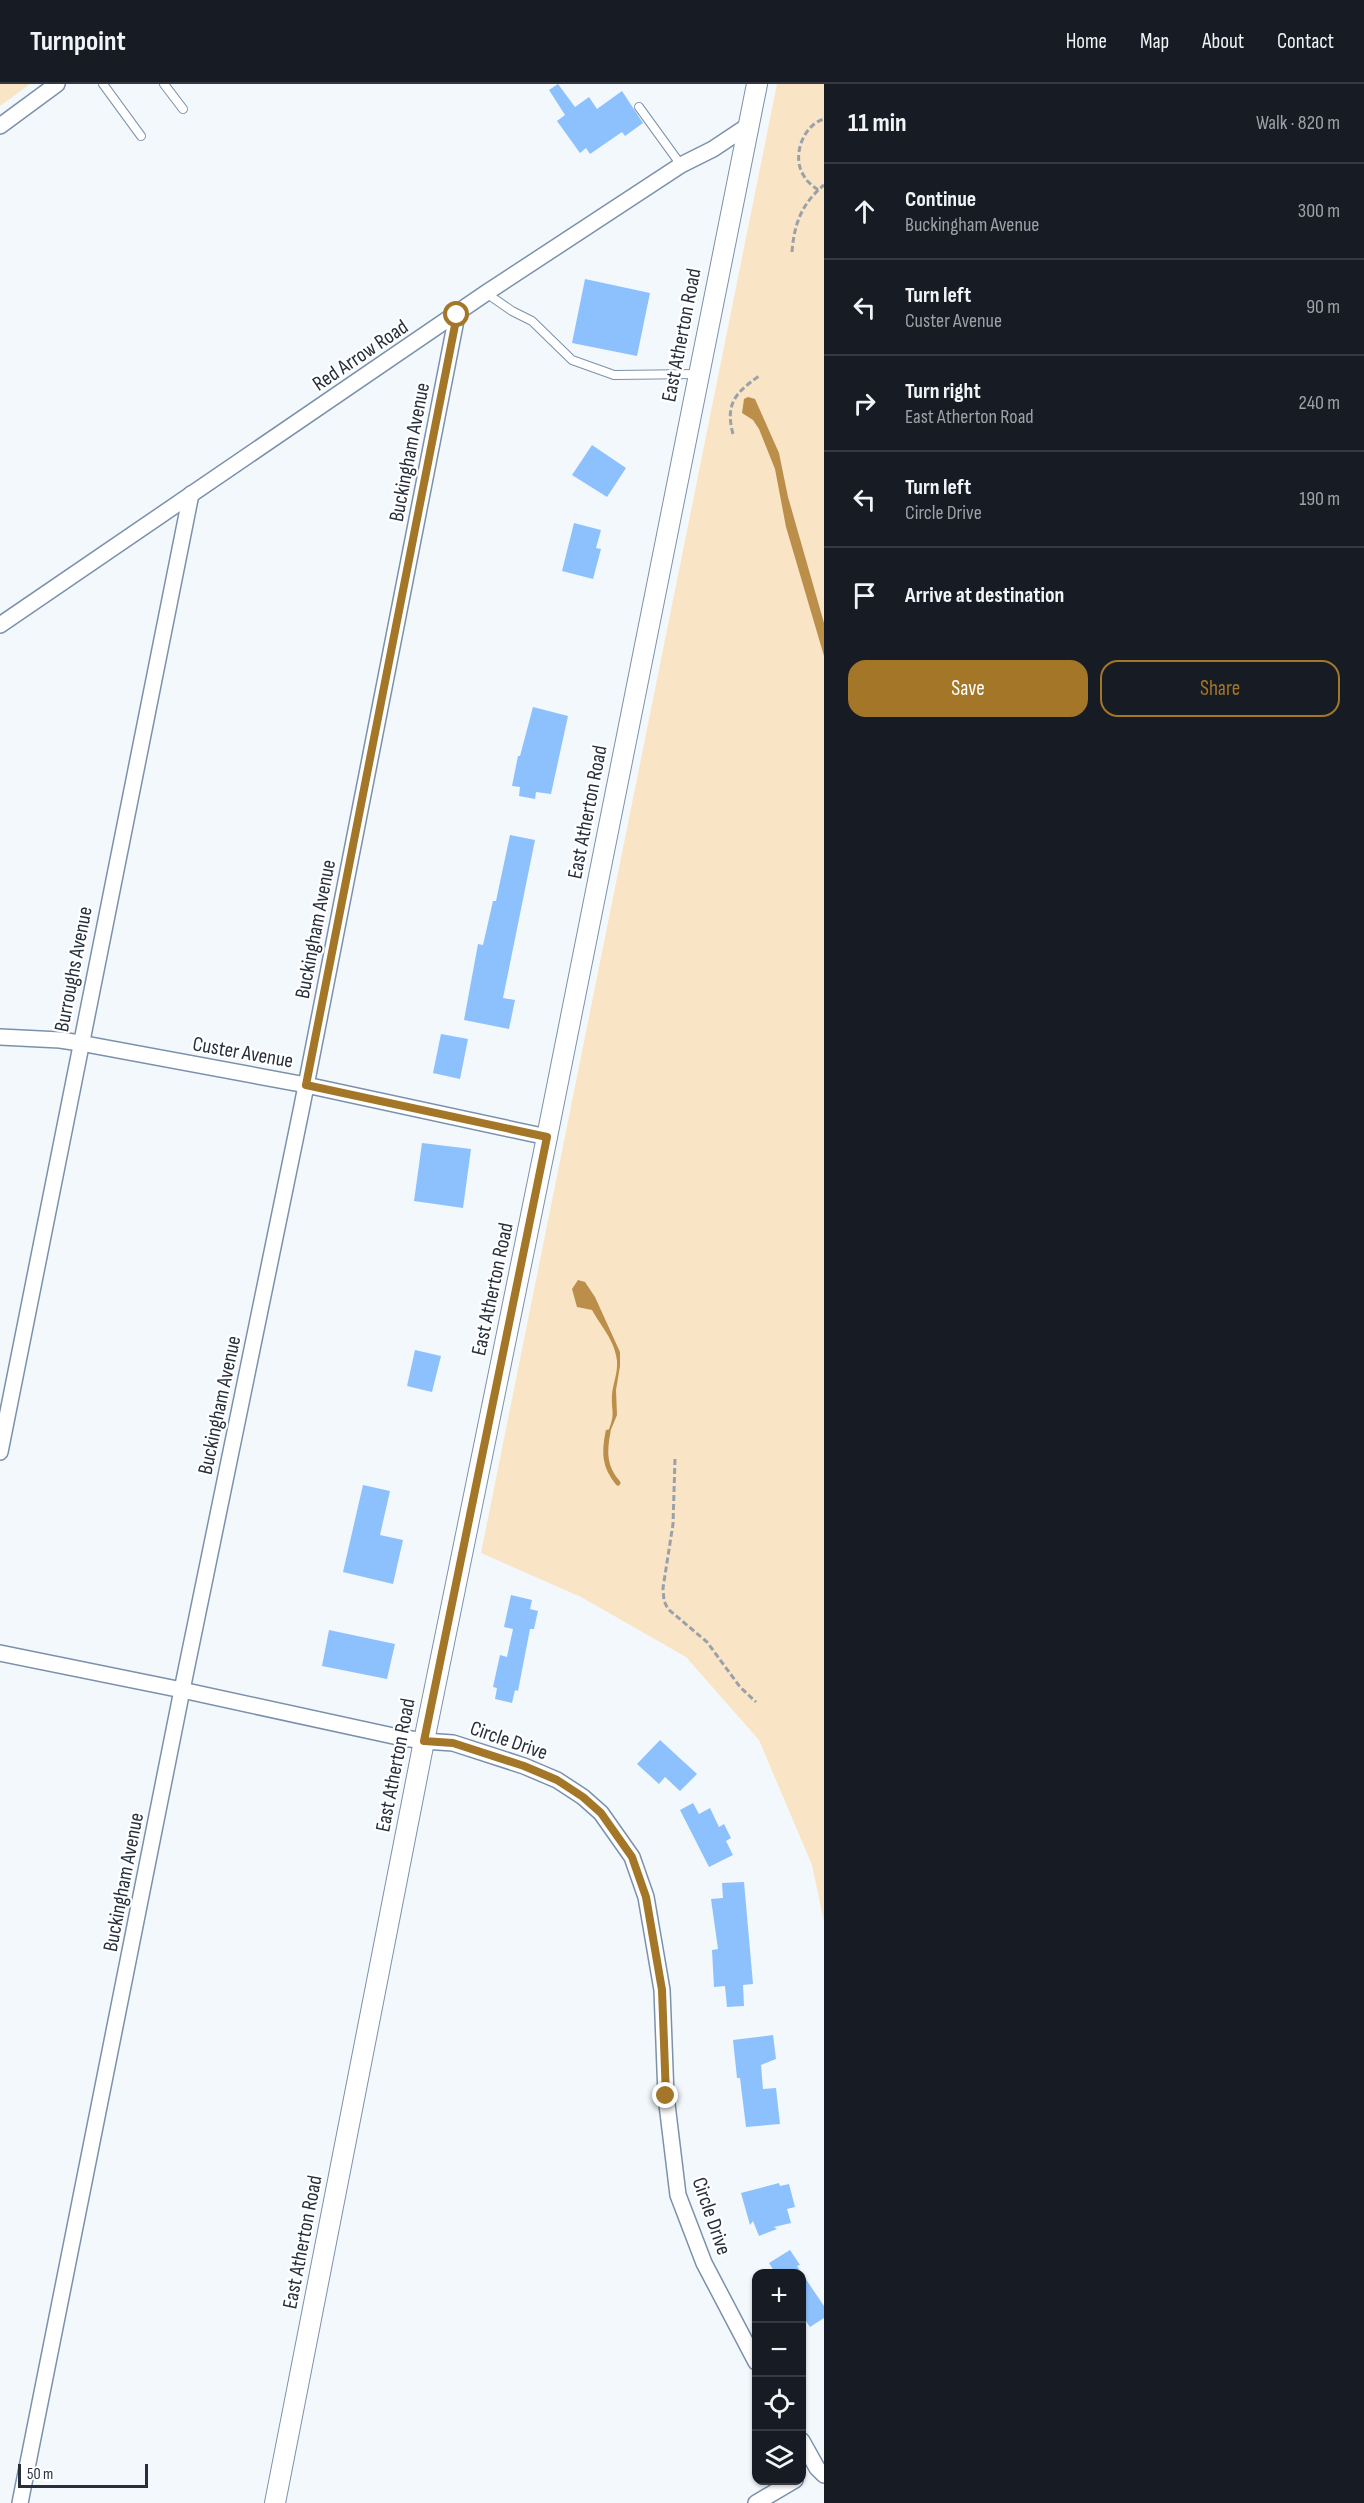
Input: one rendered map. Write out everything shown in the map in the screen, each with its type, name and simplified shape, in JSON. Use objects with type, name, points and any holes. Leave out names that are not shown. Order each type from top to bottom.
[{"type":"street","points":[[0,126],[57,84]]},
{"type":"street","name":"East Atherton Road","points":[[275,2503],[424,1741],[757,84]]},
{"type":"street","name":"Red Arrow Road","points":[[0,626],[486,293],[681,165],[713,149],[749,125]]},
{"type":"street","name":"Buckingham Avenue","points":[[20,2503],[182,1690],[306,1085],[457,315]]},
{"type":"street","name":"Burroughs Avenue","points":[[0,1452],[190,494]]},
{"type":"street","name":"Custer Avenue","points":[[0,1037],[80,1043],[306,1085],[547,1137]]},
{"type":"street","name":"Circle Drive","points":[[0,1653],[424,1741],[453,1743],[524,1766],[557,1780],[583,1797],[601,1813],[632,1857],[646,1897],[662,1990],[666,2096],[678,2195],[704,2263],[752,2354]]},
{"type":"street","points":[[806,2449],[820,2471]]},
{"type":"street","points":[[761,2502],[789,2485]]},
{"type":"lane","points":[[103,84],[141,136]]},
{"type":"lane","points":[[164,84],[183,109]]},
{"type":"lane","points":[[639,107],[681,165]]},
{"type":"lane","points":[[486,293],[532,321],[572,360],[614,375],[698,374]]},
{"type":"path","points":[[818,190],[803,176],[798,154],[808,131],[814,123],[824,119]]},
{"type":"path","points":[[792,252],[799,217],[805,204],[824,185]]},
{"type":"path","points":[[733,434],[729,420],[731,404],[739,391],[759,376]]},
{"type":"path","points":[[675,1459],[673,1524],[663,1588],[664,1601],[675,1616],[707,1642],[740,1687],[756,1702]]},
{"type":"shaded area","points":[[0,84],[30,84],[0,106]]},
{"type":"shaded area","points":[[777,84],[824,84],[824,1922],[812,1865],[759,1740],[686,1657],[581,1597],[481,1553]]},
{"type":"shaded area","points":[[748,397],[755,399],[779,453],[788,497],[824,623],[824,656],[786,527],[775,469],[759,429],[753,420],[742,413],[744,399]]},
{"type":"shaded area","points":[[578,1280],[585,1282],[595,1297],[620,1352],[616,1390],[617,1415],[610,1432],[608,1432],[613,1416],[612,1394],[617,1365],[616,1354],[611,1340],[592,1310],[577,1307],[572,1289]]},
{"type":"building","points":[[558,84],[575,107],[589,97],[597,109],[622,91],[643,123],[625,136],[622,132],[590,154],[586,148],[580,153],[557,121],[565,115],[549,90]]},
{"type":"building","points":[[585,279],[650,293],[637,356],[572,343]]},
{"type":"building","points":[[592,445],[626,468],[607,497],[572,475]]},
{"type":"building","points":[[574,523],[601,530],[596,548],[601,549],[593,579],[562,571]]},
{"type":"building","points":[[533,707],[568,716],[551,794],[536,792],[535,799],[519,796],[520,787],[512,786],[518,756],[520,756]]},
{"type":"building","points":[[510,835],[535,840],[503,998],[515,1000],[509,1029],[464,1020],[478,944],[483,945],[493,901],[496,901]]},
{"type":"building","points":[[441,1034],[468,1039],[460,1079],[433,1073]]},
{"type":"building","points":[[422,1143],[471,1149],[463,1208],[414,1201]]},
{"type":"building","points":[[415,1350],[441,1356],[432,1392],[407,1386]]},
{"type":"building","points":[[363,1485],[390,1491],[380,1535],[403,1540],[393,1584],[343,1572]]},
{"type":"building","points":[[511,1595],[532,1600],[530,1609],[538,1611],[534,1629],[530,1629],[518,1691],[515,1690],[512,1703],[495,1699],[497,1688],[493,1687],[500,1655],[507,1657],[513,1629],[504,1627]]},
{"type":"building","points":[[329,1630],[395,1644],[387,1679],[322,1666]]},
{"type":"building","points":[[660,1740],[697,1774],[680,1791],[665,1777],[659,1784],[637,1764]]},
{"type":"building","points":[[693,1803],[699,1814],[710,1808],[719,1827],[724,1824],[731,1838],[726,1841],[733,1855],[709,1867],[680,1810]]},
{"type":"building","points":[[744,1882],[753,1984],[743,1985],[744,2006],[727,2007],[725,1986],[714,1987],[712,1950],[718,1949],[711,1899],[723,1898],[722,1883]]},
{"type":"building","points":[[773,2035],[776,2059],[761,2065],[763,2089],[776,2088],[780,2124],[746,2127],[733,2040]]},
{"type":"building","points":[[779,2183],[780,2186],[789,2184],[795,2207],[787,2209],[791,2223],[774,2227],[777,2229],[759,2236],[753,2221],[750,2225],[741,2193]]},
{"type":"building","points":[[790,2250],[800,2265],[797,2266],[799,2269],[773,2269],[769,2263]]},
{"type":"building","points":[[806,2279],[824,2306],[824,2318],[810,2327],[806,2321]]},
{"type":"waterway","points":[[608,1432],[606,1459],[618,1483]]},
{"type":"route","points":[[457,315],[306,1085],[547,1137],[424,1741],[453,1743],[524,1766],[557,1780],[583,1797],[601,1813],[632,1857],[646,1897],[662,1990],[666,2096]]}]
